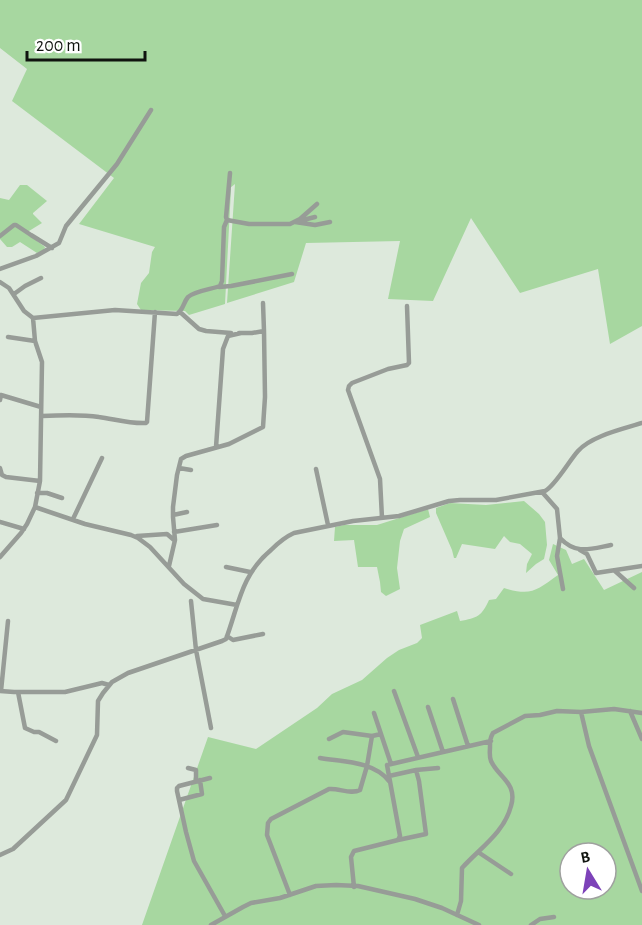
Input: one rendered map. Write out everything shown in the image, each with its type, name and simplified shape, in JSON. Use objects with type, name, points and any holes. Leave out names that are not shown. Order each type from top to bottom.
[{"type":"street","points":[[0,269],[36,256],[59,243],[66,226],[117,164],[151,110]]},
{"type":"street","points":[[219,287],[222,280],[224,227],[227,220],[230,173]]},
{"type":"street","points":[[295,222],[317,204]]},
{"type":"street","points":[[227,220],[249,225],[283,224],[315,217]]},
{"type":"street","points":[[295,222],[315,225],[330,222]]},
{"type":"street","points":[[0,236],[16,225],[52,248]]},
{"type":"street","points":[[0,282],[14,294],[24,311],[33,318],[115,310],[177,314],[188,297],[192,295],[219,287],[292,274]]},
{"type":"street","points":[[14,294],[41,278]]},
{"type":"street","points":[[169,566],[175,540],[173,515],[181,459],[235,441],[263,427],[265,397],[263,303]]},
{"type":"street","points":[[381,518],[380,479],[348,390],[352,382],[409,363],[407,306]]},
{"type":"street","points":[[42,416],[69,415],[146,423],[154,312]]},
{"type":"street","points":[[180,312],[200,329],[206,331],[229,333],[264,331]]},
{"type":"street","points":[[0,556],[24,529],[34,507],[40,480],[42,362],[35,341],[33,318]]},
{"type":"street","points":[[216,447],[223,349],[228,336],[241,333]]},
{"type":"street","points":[[8,337],[35,341]]},
{"type":"street","points":[[0,397],[41,407]]},
{"type":"street","points":[[0,855],[13,849],[66,800],[97,735],[98,701],[109,685],[128,673],[222,641],[227,636],[250,572],[262,558],[288,536],[353,520],[399,516],[449,501],[496,500],[542,492],[550,489],[584,445],[642,423]]},
{"type":"street","points":[[73,519],[102,458]]},
{"type":"street","points":[[0,468],[1,475],[6,477],[40,480]]},
{"type":"street","points":[[179,468],[191,470]]},
{"type":"street","points":[[316,469],[328,525]]},
{"type":"street","points":[[542,492],[557,509],[561,538],[557,555],[562,589]]},
{"type":"street","points":[[38,493],[47,493],[62,498]]},
{"type":"street","points":[[34,507],[85,524],[134,536],[145,542],[184,585],[203,599],[237,605]]},
{"type":"street","points":[[173,515],[187,512]]},
{"type":"street","points":[[0,522],[24,529]]},
{"type":"street","points":[[174,532],[217,525]]},
{"type":"street","points":[[134,536],[167,534],[175,540]]},
{"type":"street","points":[[561,538],[566,544],[587,554],[596,573],[642,566]]},
{"type":"street","points":[[580,550],[611,544]]},
{"type":"street","points":[[226,567],[250,572]]},
{"type":"street","points":[[615,571],[634,586]]},
{"type":"street","points":[[191,601],[196,650],[211,728]]},
{"type":"street","points":[[8,621],[1,691],[65,692],[102,683],[109,685]]},
{"type":"street","points":[[227,636],[233,640],[263,634]]},
{"type":"street","points":[[394,691],[418,757]]},
{"type":"street","points":[[18,692],[25,728],[56,741]]},
{"type":"street","points":[[453,699],[468,746]]},
{"type":"street","points":[[428,707],[443,752]]},
{"type":"street","points":[[457,915],[461,901],[462,868],[499,830],[512,803],[509,784],[490,758],[492,735],[525,716],[557,711],[581,712],[614,709],[642,713]]},
{"type":"street","points":[[630,711],[642,740]]},
{"type":"street","points":[[581,712],[590,746],[642,891]]},
{"type":"street","points":[[374,713],[391,764]]},
{"type":"street","points":[[329,739],[343,732],[372,736],[381,734]]},
{"type":"street","points":[[290,895],[267,835],[268,823],[271,819],[328,789],[358,792],[367,766],[372,736]]},
{"type":"street","points":[[398,840],[400,837],[387,765],[490,741]]},
{"type":"street","points":[[320,758],[367,766],[385,776],[391,784]]},
{"type":"street","points":[[179,800],[202,794],[196,770],[188,768]]},
{"type":"street","points":[[389,776],[438,768]]},
{"type":"street","points":[[354,887],[351,857],[354,851],[426,834],[416,770]]},
{"type":"street","points":[[210,778],[177,787],[194,861],[225,916]]},
{"type":"street","points":[[478,852],[510,874]]},
{"type":"street","points":[[211,925],[251,903],[290,895],[322,885],[368,888],[415,899],[442,908],[478,925]]},
{"type":"street","points":[[531,925],[540,919],[554,917]]},
{"type":"green space","points":[[0,0],[642,0],[642,326],[610,344],[598,269],[520,293],[471,218],[433,301],[388,299],[400,241],[306,243],[294,282],[227,303],[235,184],[230,188],[225,304],[189,315],[185,311],[141,310],[137,304],[141,283],[149,273],[155,247],[79,224],[114,178],[12,101],[27,69],[0,48]]},
{"type":"green space","points":[[20,185],[27,185],[47,201],[33,213],[42,223],[29,231],[29,235],[45,247],[37,253],[20,242],[7,247],[0,239],[0,198],[9,200]]},
{"type":"green space","points":[[524,501],[545,522],[547,545],[544,559],[526,573],[532,554],[520,544],[510,542],[504,536],[495,549],[462,544],[454,558],[436,508],[450,503],[486,505]]},
{"type":"green space","points":[[428,509],[430,517],[404,529],[400,541],[397,568],[400,589],[386,596],[381,592],[377,567],[358,567],[354,540],[334,541],[335,527],[377,525]]},
{"type":"green space","points":[[553,544],[566,550],[572,564],[584,559],[604,590],[642,572],[642,925],[142,925],[208,737],[256,749],[317,708],[332,694],[362,680],[387,658],[417,643],[422,638],[420,625],[457,611],[460,621],[471,619],[484,610],[489,600],[496,599],[504,588],[527,592],[544,585],[558,575],[549,560]]}]
